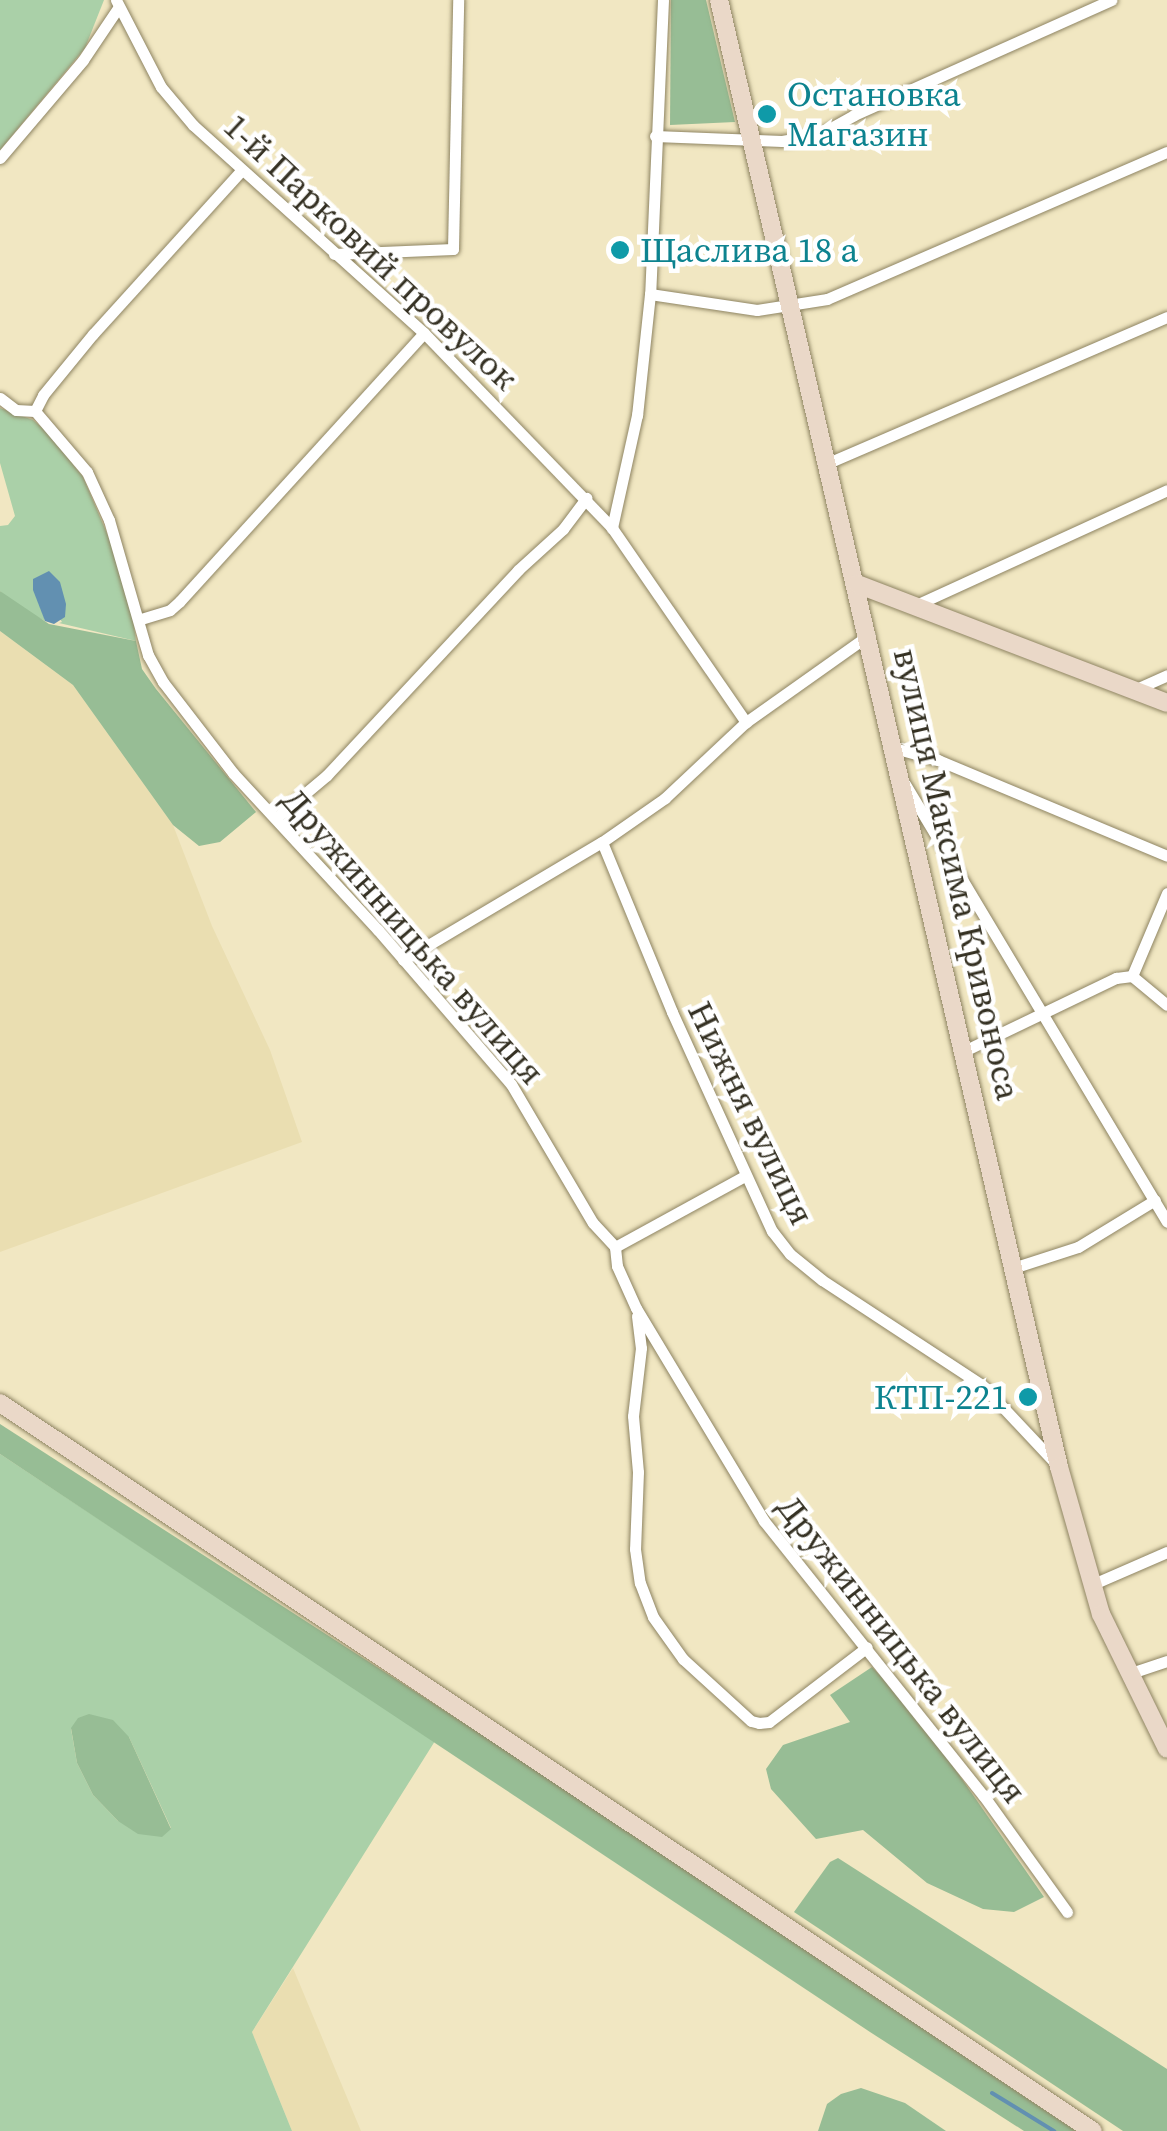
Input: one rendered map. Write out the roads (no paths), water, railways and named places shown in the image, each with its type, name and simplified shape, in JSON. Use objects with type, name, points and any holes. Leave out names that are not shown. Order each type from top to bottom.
[{"type":"street","points":[[334,254],[453,249],[458,0]]},
{"type":"street","points":[[612,528],[636,416],[650,294],[664,0]]},
{"type":"street","name":"вулиця Максима Кривоноса","points":[[720,0],[1016,1266],[1058,1467],[1091,1585],[1128,1674],[1167,1749]]},
{"type":"street","points":[[656,136],[753,142],[820,134],[854,114],[1111,0]]},
{"type":"street","points":[[0,158],[83,60],[117,4]]},
{"type":"street","name":"1-й Парковий провулок","points":[[117,4],[160,87],[241,171],[424,334],[586,498],[612,528],[746,722]]},
{"type":"street","points":[[650,294],[757,310],[827,299],[1167,152]]},
{"type":"street","points":[[35,411],[42,395],[93,334],[241,171]]},
{"type":"street","points":[[828,463],[1167,317]]},
{"type":"street","points":[[141,619],[170,610],[180,601],[424,334]]},
{"type":"street","name":"Дружинницька вулиця","points":[[0,398],[16,410],[35,411],[87,472],[109,520],[141,619],[148,654],[162,682],[234,774],[278,816],[511,1084],[593,1223],[615,1246],[617,1266],[636,1308],[772,1533],[984,1795],[1067,1912]]},
{"type":"street","points":[[914,606],[1167,490]]},
{"type":"street","points":[[278,816],[326,774],[518,570],[564,529],[586,498]]},
{"type":"street","points":[[857,584],[1167,703]]},
{"type":"street","points":[[403,960],[602,842],[664,798],[746,722],[869,634]]},
{"type":"street","points":[[1134,690],[1167,675]]},
{"type":"street","points":[[894,748],[938,760],[1167,856]]},
{"type":"street","points":[[900,776],[1167,1222]]},
{"type":"street","name":"Нижня вулиця","points":[[602,842],[743,1177],[772,1231],[790,1254],[982,1385],[1058,1467]]},
{"type":"street","points":[[1132,976],[1167,892]]},
{"type":"street","points":[[964,1051],[1116,978],[1132,976],[1167,1005]]},
{"type":"street","points":[[615,1246],[743,1177]]},
{"type":"street","points":[[1016,1266],[1078,1247],[1154,1200]]},
{"type":"street","points":[[636,1308],[641,1348],[633,1416],[638,1472],[635,1549],[640,1583],[653,1617],[682,1659],[751,1721],[759,1723],[769,1722],[867,1647]]},
{"type":"street","points":[[0,1404],[1093,2131]]},
{"type":"street","points":[[1091,1585],[1167,1552]]},
{"type":"street","points":[[1128,1674],[1167,1660]]},
{"type":"water","points":[[49,571],[60,582],[66,604],[65,617],[54,624],[45,621],[33,590],[33,579]]},
{"type":"waterway","points":[[992,2093],[1054,2131]]},
{"type":"place","name":"Остановка Магазин","points":[[767,114]]},
{"type":"place","name":"Щаслива 18 а","points":[[620,250]]},
{"type":"place","name":"КТП-221","points":[[1028,1397]]}]
